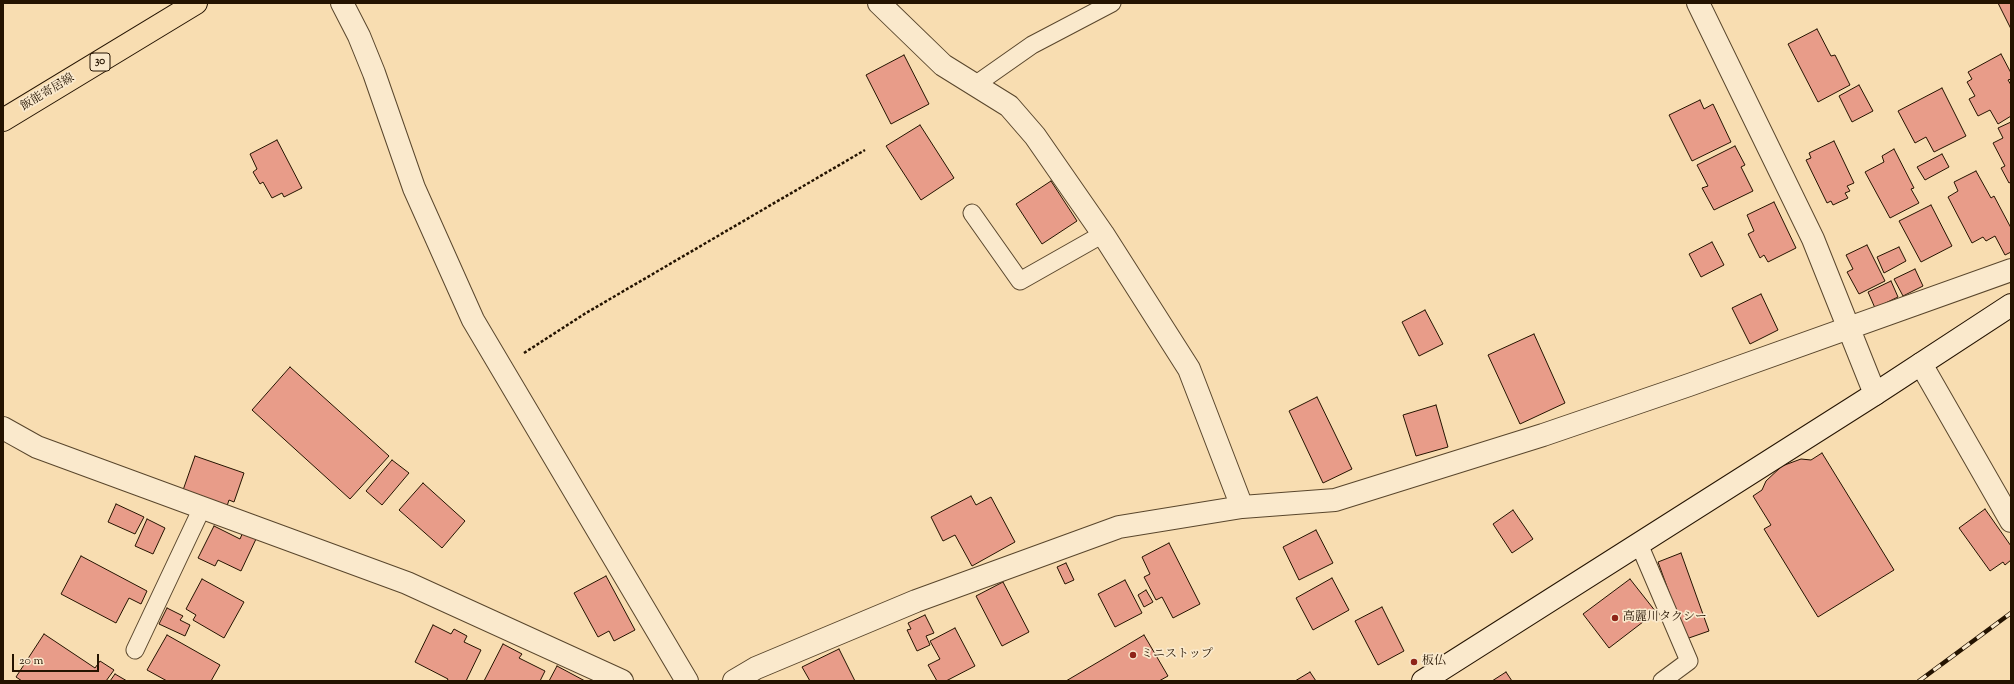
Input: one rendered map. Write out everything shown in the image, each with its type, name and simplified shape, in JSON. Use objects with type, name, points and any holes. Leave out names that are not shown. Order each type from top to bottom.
[{"type":"main road","name":"飯能寄居線","points":[[3,120],[196,3]]},
{"type":"street","points":[[342,3],[359,36],[374,73],[414,188],[473,320],[687,681]]},
{"type":"street","points":[[879,3],[943,65],[1009,106],[1034,136],[1103,234],[1189,369],[1242,507]]},
{"type":"street","points":[[1698,3],[1813,240],[1875,394]]},
{"type":"street","points":[[734,681],[756,668],[916,601],[1119,528],[1242,507],[1334,500],[1543,435],[1848,329],[2011,270]]},
{"type":"street","points":[[1423,681],[1875,394],[2011,305]]},
{"type":"street","points":[[1921,364],[2011,521]]},
{"type":"street","points":[[3,428],[37,447],[407,583],[622,681]]},
{"type":"lane","points":[[975,85],[1032,45],[1112,3]]},
{"type":"lane","points":[[972,213],[1020,281],[1103,234]]},
{"type":"lane","points":[[135,650],[202,508]]},
{"type":"lane","points":[[1639,544],[1689,661],[1662,681]]},
{"type":"path","points":[[500,367],[586,313],[865,150]]},
{"type":"building","points":[[1998,3],[2011,3],[2011,29]]},
{"type":"building","points":[[1817,29],[1831,56],[1835,55],[1850,85],[1818,102],[1788,44]]},
{"type":"building","points":[[2001,54],[2011,73],[2011,79],[2008,80],[2011,85],[2011,116],[1998,124],[1990,110],[1978,116],[1969,99],[1975,96],[1967,82],[1972,79],[1968,72]]},
{"type":"building","points":[[904,55],[929,104],[891,124],[866,75]]},
{"type":"building","points":[[1859,85],[1873,111],[1852,122],[1839,96]]},
{"type":"building","points":[[1942,88],[1966,136],[1934,152],[1926,137],[1915,143],[1898,111]]},
{"type":"building","points":[[1700,100],[1704,109],[1713,104],[1731,142],[1692,161],[1669,115]]},
{"type":"building","points":[[2011,122],[2011,182],[2009,183],[2001,168],[2005,166],[1993,143],[2003,138],[1998,128]]},
{"type":"building","points":[[920,125],[954,178],[921,200],[886,146]]},
{"type":"building","points":[[277,140],[302,188],[284,197],[282,193],[272,198],[263,182],[260,184],[253,172],[257,169],[250,154]]},
{"type":"building","points":[[1834,141],[1854,183],[1847,186],[1850,191],[1845,193],[1848,198],[1833,205],[1831,201],[1827,203],[1806,160],[1811,158],[1809,153]]},
{"type":"building","points":[[1735,146],[1745,165],[1741,167],[1753,191],[1714,210],[1702,188],[1708,186],[1697,165]]},
{"type":"building","points":[[1894,149],[1914,188],[1911,189],[1919,203],[1890,218],[1865,172],[1884,162],[1882,156]]},
{"type":"building","points":[[1942,154],[1949,167],[1925,180],[1917,167]]},
{"type":"building","points":[[1976,171],[1991,198],[1994,196],[2011,228],[2011,252],[2005,255],[1995,236],[1986,241],[1983,237],[1972,243],[1948,197],[1958,191],[1954,182]]},
{"type":"building","points":[[1051,181],[1077,221],[1042,244],[1016,204]]},
{"type":"building","points":[[1774,202],[1796,248],[1768,262],[1764,255],[1760,258],[1748,234],[1754,231],[1747,215]]},
{"type":"building","points":[[1931,205],[1952,246],[1921,262],[1899,221]]},
{"type":"building","points":[[1712,242],[1724,265],[1701,277],[1689,254]]},
{"type":"building","points":[[1867,245],[1885,281],[1859,294],[1847,272],[1853,269],[1846,255]]},
{"type":"building","points":[[1899,247],[1906,261],[1884,273],[1877,257]]},
{"type":"building","points":[[1915,269],[1923,286],[1903,296],[1894,279]]},
{"type":"building","points":[[1891,281],[1898,297],[1875,308],[1868,292]]},
{"type":"building","points":[[1761,294],[1778,330],[1750,344],[1732,308]]},
{"type":"building","points":[[1425,310],[1443,344],[1419,356],[1402,322]]},
{"type":"building","points":[[1534,334],[1565,403],[1520,424],[1488,355]]},
{"type":"building","points":[[290,367],[389,456],[350,499],[252,410]]},
{"type":"building","points":[[1317,397],[1352,469],[1323,483],[1289,411]]},
{"type":"building","points":[[1436,405],[1448,447],[1416,456],[1403,415]]},
{"type":"building","points":[[1822,453],[1894,570],[1818,617],[1764,529],[1771,525],[1753,496],[1762,490],[1766,481],[1782,466],[1801,459],[1811,460]]},
{"type":"building","points":[[195,456],[244,473],[234,502],[229,500],[226,509],[182,493]]},
{"type":"building","points":[[392,460],[409,473],[382,505],[366,491]]},
{"type":"building","points":[[423,483],[465,521],[442,548],[399,510]]},
{"type":"building","points":[[971,496],[976,505],[991,497],[1015,542],[972,566],[955,535],[943,541],[931,517]]},
{"type":"building","points":[[116,504],[144,517],[135,534],[108,522]]},
{"type":"building","points":[[1985,509],[2011,546],[2011,560],[2005,565],[2003,562],[1990,571],[1959,528]]},
{"type":"building","points":[[1513,510],[1533,539],[1512,553],[1493,524]]},
{"type":"building","points":[[147,519],[165,528],[153,554],[135,546]]},
{"type":"building","points":[[214,526],[240,539],[243,532],[256,539],[241,571],[218,560],[215,566],[198,558]]},
{"type":"building","points":[[1316,530],[1333,563],[1299,580],[1283,547]]},
{"type":"building","points":[[1169,543],[1200,604],[1173,618],[1162,597],[1156,600],[1144,577],[1150,574],[1142,557]]},
{"type":"building","points":[[1681,553],[1709,631],[1686,639],[1658,562]]},
{"type":"building","points":[[81,556],[147,591],[141,604],[129,598],[116,623],[61,594]]},
{"type":"building","points":[[1066,563],[1074,580],[1065,584],[1057,567]]},
{"type":"building","points":[[606,576],[635,630],[614,641],[609,631],[598,637],[574,593]]},
{"type":"building","points":[[1332,578],[1349,610],[1313,630],[1296,598]]},
{"type":"building","points":[[202,579],[244,602],[224,638],[193,620],[196,615],[186,609]]},
{"type":"building","points":[[1630,579],[1656,612],[1609,648],[1583,614]]},
{"type":"building","points":[[1125,580],[1142,613],[1115,627],[1098,594]]},
{"type":"building","points":[[1003,582],[1029,632],[1002,646],[976,596]]},
{"type":"building","points":[[1146,590],[1153,602],[1144,607],[1138,595]]},
{"type":"building","points":[[1382,607],[1404,651],[1378,665],[1355,621]]},
{"type":"building","points":[[167,608],[183,616],[180,620],[190,625],[185,636],[159,624]]},
{"type":"building","points":[[925,615],[934,633],[926,636],[930,645],[917,651],[907,630],[911,629],[908,623]]},
{"type":"building","points":[[433,625],[451,634],[454,629],[467,636],[464,642],[481,650],[466,681],[447,681],[448,679],[415,662]]},
{"type":"building","points":[[955,628],[975,666],[946,681],[937,681],[928,665],[940,659],[930,641]]},
{"type":"building","points":[[44,634],[95,668],[100,661],[114,670],[106,681],[22,681],[16,677]]},
{"type":"building","points":[[167,635],[220,665],[211,681],[167,681],[147,670]]},
{"type":"building","name":"ミニストップ","points":[[1144,635],[1168,676],[1159,681],[1066,681]]},
{"type":"building","points":[[503,644],[522,654],[519,658],[545,671],[540,681],[484,681]]},
{"type":"building","points":[[839,649],[855,681],[810,681],[802,667]]},
{"type":"building","points":[[557,666],[585,681],[549,681]]},
{"type":"building","points":[[1310,672],[1316,681],[1295,681]]},
{"type":"building","points":[[1506,672],[1512,681],[1492,681]]},
{"type":"building","points":[[115,674],[127,681],[110,681]]},
{"type":"railway","points":[[1919,681],[2011,613]]},
{"type":"place","name":"高麗川タクシー","points":[[1615,618]]},
{"type":"place","name":"ミニストップ","points":[[1133,655]]},
{"type":"place","name":"板仏","points":[[1414,662]]}]
